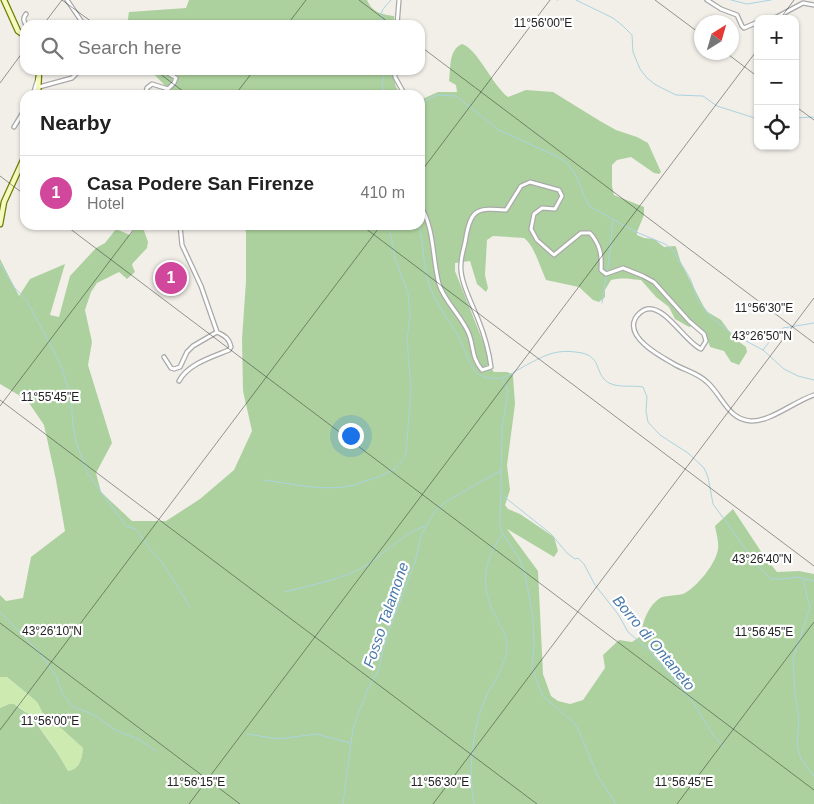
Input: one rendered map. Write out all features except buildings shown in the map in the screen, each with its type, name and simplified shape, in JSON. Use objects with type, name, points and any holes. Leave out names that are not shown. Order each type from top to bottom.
[{"type":"main road","points":[[4,0],[20,32]]},
{"type":"main road","points":[[39,75],[39,90]]},
{"type":"main road","points":[[0,224],[4,202],[20,167]]},
{"type":"street","points":[[67,0],[81,20]]},
{"type":"street","points":[[397,20],[399,0]]},
{"type":"street","points":[[707,0],[721,9],[737,15],[744,28],[754,24]]},
{"type":"street","points":[[780,15],[803,3],[814,5]]},
{"type":"street","points":[[23,20],[26,14]]},
{"type":"street","points":[[34,90],[38,75]]},
{"type":"street","points":[[39,87],[72,78],[75,75]]},
{"type":"street","points":[[146,90],[152,84],[168,88],[174,84],[176,78],[172,75]]},
{"type":"street","points":[[395,75],[403,90]]},
{"type":"street","points":[[14,127],[20,117]]},
{"type":"street","points":[[425,212],[435,251],[439,285],[470,336],[472,350],[482,370],[491,367],[490,358],[460,265],[469,223],[473,214],[484,208],[506,210],[521,186],[530,182],[559,190],[562,196],[555,209],[542,208],[534,214],[531,229],[537,240],[554,255],[581,233],[590,233],[597,241],[602,256],[601,270],[606,274],[623,268],[654,282],[689,321],[704,334],[706,341],[700,349],[694,346],[679,329],[656,310],[647,309],[638,314],[634,321],[633,328],[638,339],[658,354],[709,383],[732,414],[744,420],[765,419],[782,409],[814,395]]},
{"type":"street","points":[[180,230],[182,245],[201,286],[216,332]]},
{"type":"street","points":[[164,358],[171,368],[180,367],[187,352],[193,346],[216,332]]},
{"type":"street","points":[[179,381],[183,374],[192,368],[232,347],[230,340],[226,336],[216,332]]},
{"type":"green space","points":[[189,0],[367,0],[372,8],[378,12],[394,16],[394,20],[128,20],[129,12],[186,8]]},
{"type":"green space","points":[[462,44],[473,52],[502,92],[508,97],[526,90],[553,92],[616,130],[648,143],[661,172],[659,174],[654,173],[631,157],[617,160],[612,165],[614,195],[644,207],[644,215],[637,235],[654,239],[664,247],[676,247],[681,263],[706,311],[721,320],[734,338],[746,347],[747,352],[739,365],[731,362],[724,351],[710,347],[706,334],[695,325],[689,327],[675,319],[669,307],[656,297],[641,280],[623,278],[611,280],[605,290],[605,297],[599,302],[593,300],[579,287],[546,280],[534,251],[524,238],[493,236],[487,240],[485,275],[488,288],[486,292],[477,284],[470,261],[455,263],[455,271],[486,349],[489,366],[494,372],[507,372],[513,376],[515,404],[507,465],[510,490],[505,505],[508,509],[520,514],[554,537],[558,551],[554,557],[507,529],[538,571],[543,674],[551,696],[558,701],[570,704],[583,700],[605,668],[603,655],[619,640],[632,642],[642,635],[646,615],[656,601],[665,596],[683,594],[699,581],[714,562],[718,549],[715,526],[733,509],[777,572],[799,571],[814,574],[814,804],[0,804],[0,708],[14,704],[31,716],[68,771],[78,766],[83,748],[62,729],[46,719],[37,702],[30,696],[7,677],[0,677],[0,595],[6,601],[23,598],[31,557],[65,531],[44,425],[27,400],[0,384],[0,259],[19,296],[30,279],[65,264],[50,315],[59,317],[70,276],[96,248],[105,243],[115,230],[130,235],[134,230],[144,230],[148,242],[147,248],[132,265],[135,272],[127,279],[119,272],[97,283],[91,292],[85,310],[92,342],[88,365],[112,443],[96,473],[101,492],[132,521],[166,521],[200,499],[234,470],[252,431],[243,391],[242,339],[246,281],[245,230],[425,230],[425,98],[438,92],[457,92],[456,85],[449,81],[452,55]]},
{"type":"green space","points":[[155,75],[393,75],[398,90],[169,90]]},
{"type":"green space","points":[[0,677],[7,677],[30,696],[37,702],[46,719],[62,729],[83,748],[78,766],[68,771],[66,769],[42,731],[23,710],[11,704],[0,708]]},
{"type":"waterway","points":[[382,20],[381,14],[391,0]]},
{"type":"waterway","points":[[576,0],[613,18],[632,35],[633,52],[640,69],[656,85],[676,95],[703,96],[717,106],[754,118]]},
{"type":"waterway","points":[[731,0],[747,4],[771,0]]},
{"type":"waterway","points":[[384,75],[382,84],[384,90]]},
{"type":"waterway","points":[[425,101],[437,95],[456,96],[499,130],[558,157],[568,164],[574,172],[589,206],[672,249],[690,278],[698,300],[713,319],[731,333],[763,350],[784,369],[798,376],[814,380]]},
{"type":"waterway","points":[[799,118],[814,117]]},
{"type":"waterway","points":[[602,303],[613,220]]},
{"type":"waterway","points":[[264,480],[321,488],[343,487],[380,476],[391,471],[403,460],[406,454],[411,388],[407,339],[410,317],[408,293],[395,259],[390,230]]},
{"type":"waterway","points":[[420,230],[426,270],[432,293],[456,333],[470,364],[478,374],[487,378],[501,378],[547,355],[567,351],[590,356],[597,365],[601,375],[609,383],[643,387],[647,397],[646,411],[648,422],[660,435],[688,453],[704,468],[708,477],[713,504],[758,566],[771,579],[798,577],[814,581]]},
{"type":"waterway","points":[[0,263],[14,287],[27,301],[61,365],[71,397],[76,442],[88,474],[126,526],[135,529],[162,562],[190,607]]},
{"type":"waterway","points":[[763,350],[776,333],[783,328],[814,323]]},
{"type":"waterway","points":[[502,379],[508,391],[502,429],[500,524],[502,533],[518,556],[525,573],[533,618],[534,646],[532,667],[542,695],[574,723],[579,731],[598,776],[616,804]]},
{"type":"waterway","name":"Fosso Talamone","points":[[343,804],[353,728],[367,691],[378,671],[387,636],[415,562],[422,533],[436,510],[447,501],[500,471]]},
{"type":"waterway","name":"Borro di Ontaneto","points":[[502,495],[551,534],[567,553],[575,559],[578,558],[584,564],[595,585],[618,614],[628,632],[650,651],[694,704],[713,735],[724,747]]},
{"type":"waterway","points":[[285,592],[328,581],[358,570],[409,534],[425,526]]},
{"type":"waterway","points":[[474,804],[471,777],[474,737],[485,699],[505,660],[507,646],[506,638],[487,595],[486,585],[487,565],[490,555],[502,535]]},
{"type":"waterway","points":[[803,579],[810,608],[793,659],[799,718],[797,746],[801,759],[814,776]]},
{"type":"waterway","points":[[0,612],[40,653],[56,676],[62,693],[72,706],[94,715],[117,731],[138,739],[156,751]]},
{"type":"waterway","points":[[247,734],[279,739],[316,734],[350,743]]},
{"type":"place","name":"Casa Podere San Firenze","points":[[171,278]]}]
